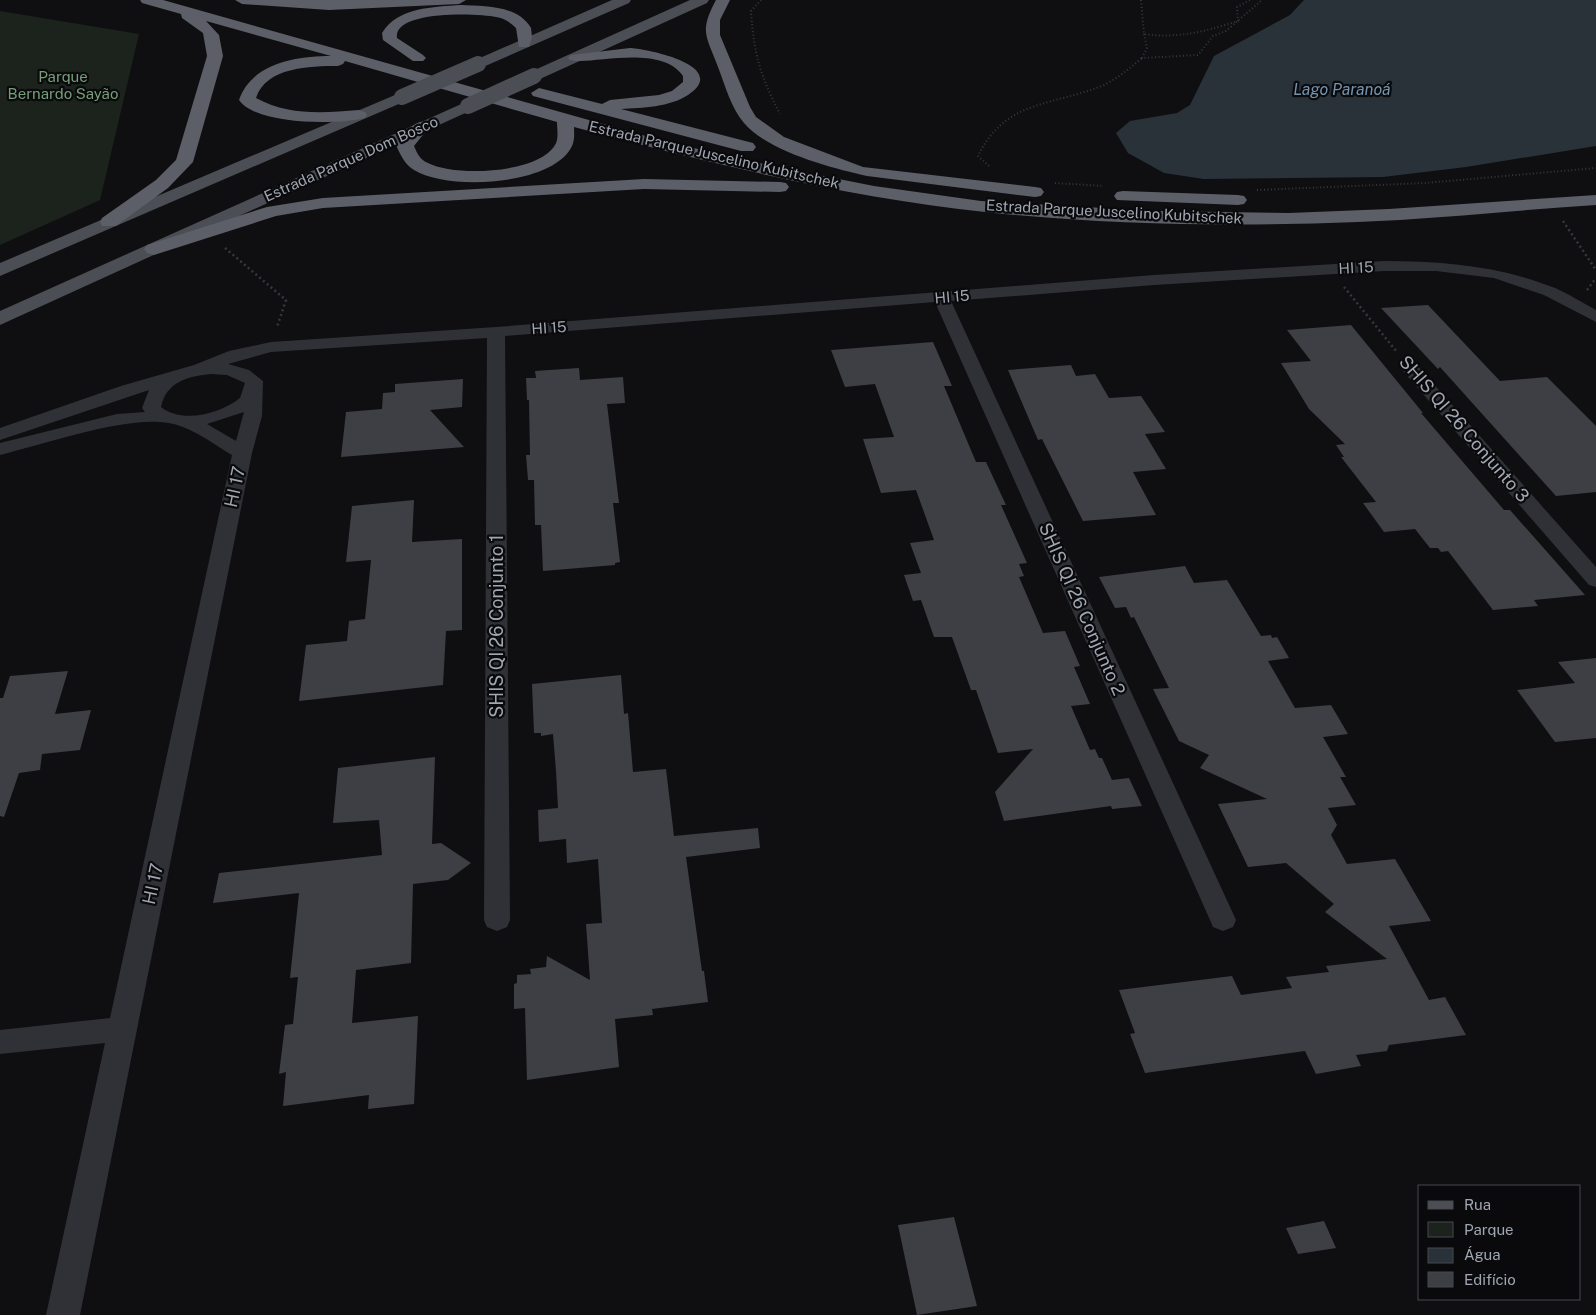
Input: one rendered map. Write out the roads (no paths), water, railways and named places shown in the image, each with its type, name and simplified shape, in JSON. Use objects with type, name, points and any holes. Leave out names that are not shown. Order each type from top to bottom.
[{"type":"highway","name":"Estrada Parque Juscelino Kubitschek","points":[[147,0],[646,143],[755,168],[881,192],[983,206],[1072,212],[1241,219],[1386,215],[1596,200]]},
{"type":"highway","points":[[236,3],[329,6],[459,0]]},
{"type":"highway","points":[[723,0],[712,20],[713,35],[742,107],[750,120],[778,141],[856,169]]},
{"type":"highway","points":[[236,3],[277,18]]},
{"type":"highway","points":[[109,222],[162,184],[184,162],[191,142],[215,56],[215,42],[208,27],[175,7]]},
{"type":"highway","points":[[418,58],[390,40],[389,32],[395,24],[416,15],[447,10],[479,11],[504,15],[521,23],[526,32],[524,44]]},
{"type":"highway","name":"Estrada Parque Juscelino Kubitschek","points":[[371,45],[564,100],[747,147],[856,169],[1017,191],[1050,187]]},
{"type":"highway","points":[[564,100],[611,105],[638,104],[667,98],[686,90],[690,83],[690,74],[684,66],[650,54],[620,52],[576,58]]},
{"type":"highway","points":[[359,115],[318,118],[275,114],[247,100],[248,90],[262,76],[287,67],[322,60],[348,61],[383,67]]},
{"type":"highway","points":[[422,126],[405,146],[409,157],[421,167],[447,174],[480,176],[509,174],[534,168],[554,158],[564,147],[565,120]]},
{"type":"highway","points":[[154,249],[273,211],[323,203],[547,188],[710,184],[845,192],[881,192]]},
{"type":"highway","name":"Estrada Parque Juscelino Kubitschek","points":[[1106,190],[1254,195]]},
{"type":"main road","points":[[0,270],[624,0]]},
{"type":"main road","name":"Estrada Parque Dom Bosco","points":[[0,319],[702,0]]},
{"type":"street","name":"HI 15","points":[[200,369],[235,355],[271,347],[496,332],[1154,280],[1384,266],[1436,266],[1496,274],[1550,292],[1596,317]]},
{"type":"street","name":"SHIS QI 26 Conjunto 2","points":[[941,298],[1223,920]]},
{"type":"street","name":"SHIS QI 26 Conjunto 1","points":[[496,332],[497,920]]},
{"type":"street","name":"HI 15","points":[[184,421],[207,419],[230,412],[247,402],[259,376],[280,352],[300,345]]},
{"type":"street","name":"SHIS QI 26 Conjunto 3","points":[[1409,367],[1596,580]]},
{"type":"street","points":[[0,434],[127,390],[200,369],[234,369],[259,376]]},
{"type":"street","points":[[161,416],[151,408],[151,397],[160,386],[176,376]]},
{"type":"street","name":"HI 17","points":[[63,1315],[242,453],[253,416],[259,376]]},
{"type":"street","points":[[0,449],[117,420],[161,416],[184,421]]},
{"type":"street","name":"HI 17","points":[[184,421],[212,433],[242,453]]},
{"type":"street","points":[[0,1042],[123,1029]]},
{"type":"water","name":"Lago Paranoá","points":[[1304,0],[1596,0],[1596,146],[1466,167],[1383,177],[1204,179],[1164,173],[1128,153],[1116,133],[1130,121],[1177,113],[1190,105],[1214,56],[1290,15]]},
{"type":"park label","name":"Parque Bernardo Sayão","points":[[63,86]]}]
